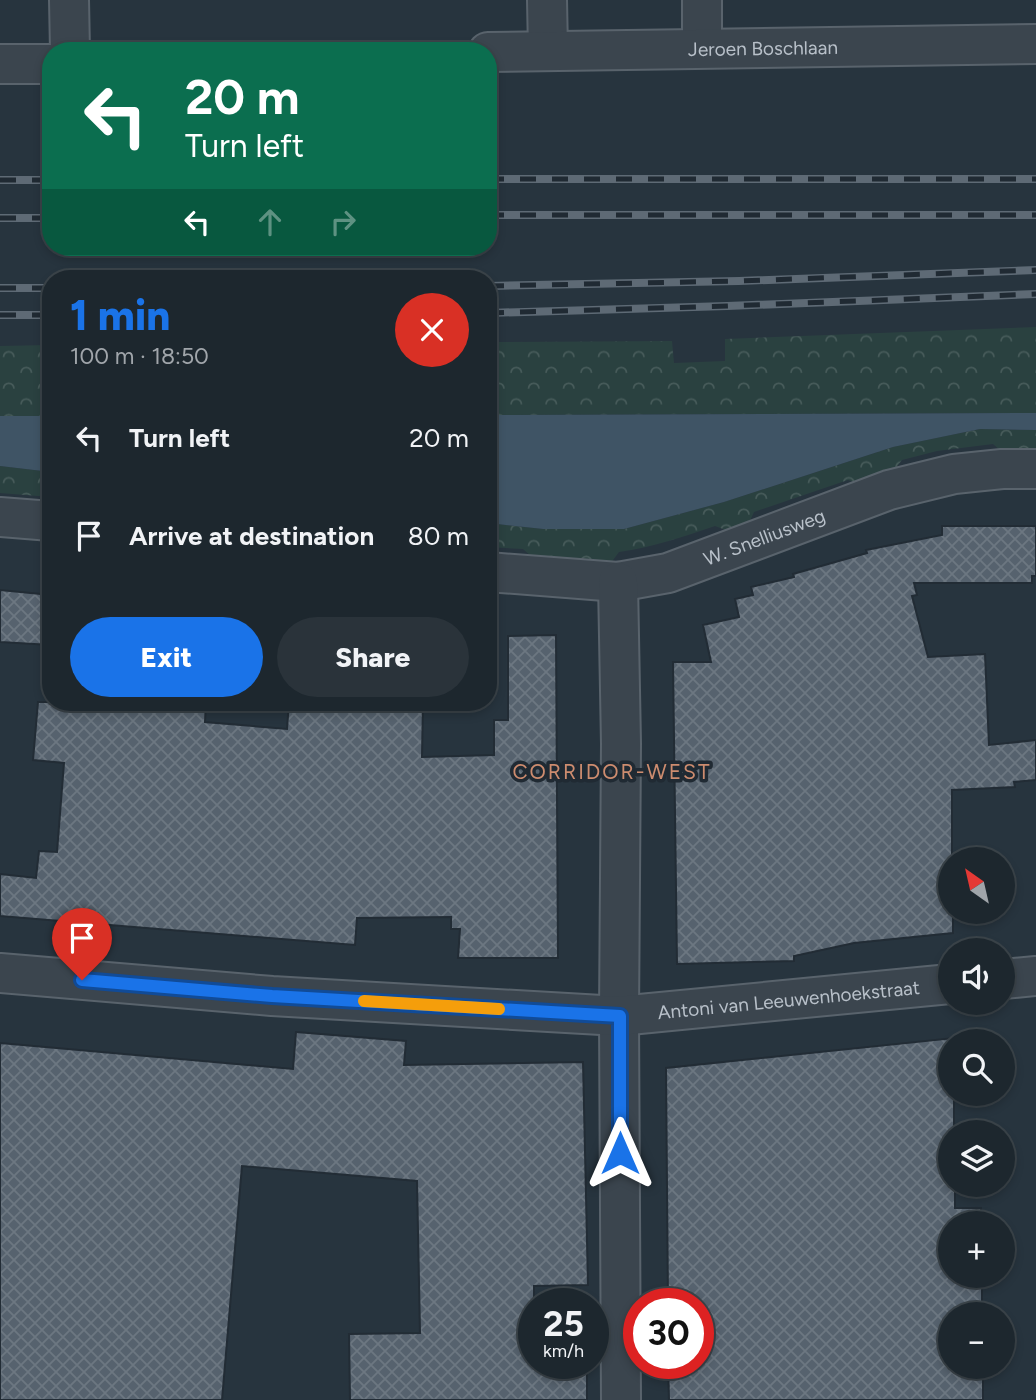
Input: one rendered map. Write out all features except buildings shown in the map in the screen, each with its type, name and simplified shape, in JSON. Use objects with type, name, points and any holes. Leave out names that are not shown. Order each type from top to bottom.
[{"type":"street","points":[[69,0],[70,42]]},
{"type":"street","points":[[547,0],[548,50]]},
{"type":"street","points":[[702,0],[702,48]]},
{"type":"street","name":"Jeroen Boschlaan","points":[[497,52],[1036,44]]},
{"type":"street","points":[[0,64],[42,64]]},
{"type":"street","name":"W. Snelliusweg","points":[[497,573],[618,582],[668,573],[889,490],[954,474],[1036,469]]},
{"type":"street","points":[[0,517],[42,520]]},
{"type":"street","points":[[618,582],[621,744],[621,1400]]},
{"type":"street","name":"Antoni van Leeuwenhoekstraat","points":[[0,973],[272,996],[620,1016],[938,985]]},
{"type":"street","points":[[1015,978],[1036,976]]},
{"type":"green space","points":[[1036,327],[1036,413],[497,415],[497,342],[672,341],[674,363],[725,361],[725,339]]},
{"type":"green space","points":[[42,345],[42,416],[0,416],[0,346]]},
{"type":"green space","points":[[980,429],[1036,430],[1036,452],[1007,456],[993,444],[937,451],[902,460],[889,477],[863,486],[848,480],[754,512],[747,527],[731,532],[715,526],[680,538],[619,552],[610,564],[539,563],[523,549],[497,548],[497,524],[543,529],[624,529],[724,502],[893,447]]},
{"type":"green space","points":[[0,466],[42,471],[42,496],[0,493]]},
{"type":"water","points":[[1036,413],[1036,430],[980,429],[893,447],[724,502],[624,529],[543,529],[497,524],[497,415]]},
{"type":"water","points":[[0,416],[42,416],[42,471],[0,466]]},
{"type":"railway","points":[[497,179],[1036,179]]},
{"type":"railway","points":[[0,180],[42,180]]},
{"type":"railway","points":[[497,215],[1036,215]]},
{"type":"railway","points":[[0,218],[42,218]]},
{"type":"railway","points":[[497,286],[739,281],[1036,270]]},
{"type":"railway","points":[[0,288],[42,288]]},
{"type":"railway","points":[[497,313],[1036,294]]},
{"type":"railway","points":[[0,315],[42,315]]},
{"type":"slow traffic","points":[[364,1001],[499,1009]]},
{"type":"district","name":"CORRIDOR-WEST","points":[[612,771]]},
{"type":"route","points":[[82,980],[272,996],[620,1016],[620,1153]]}]
